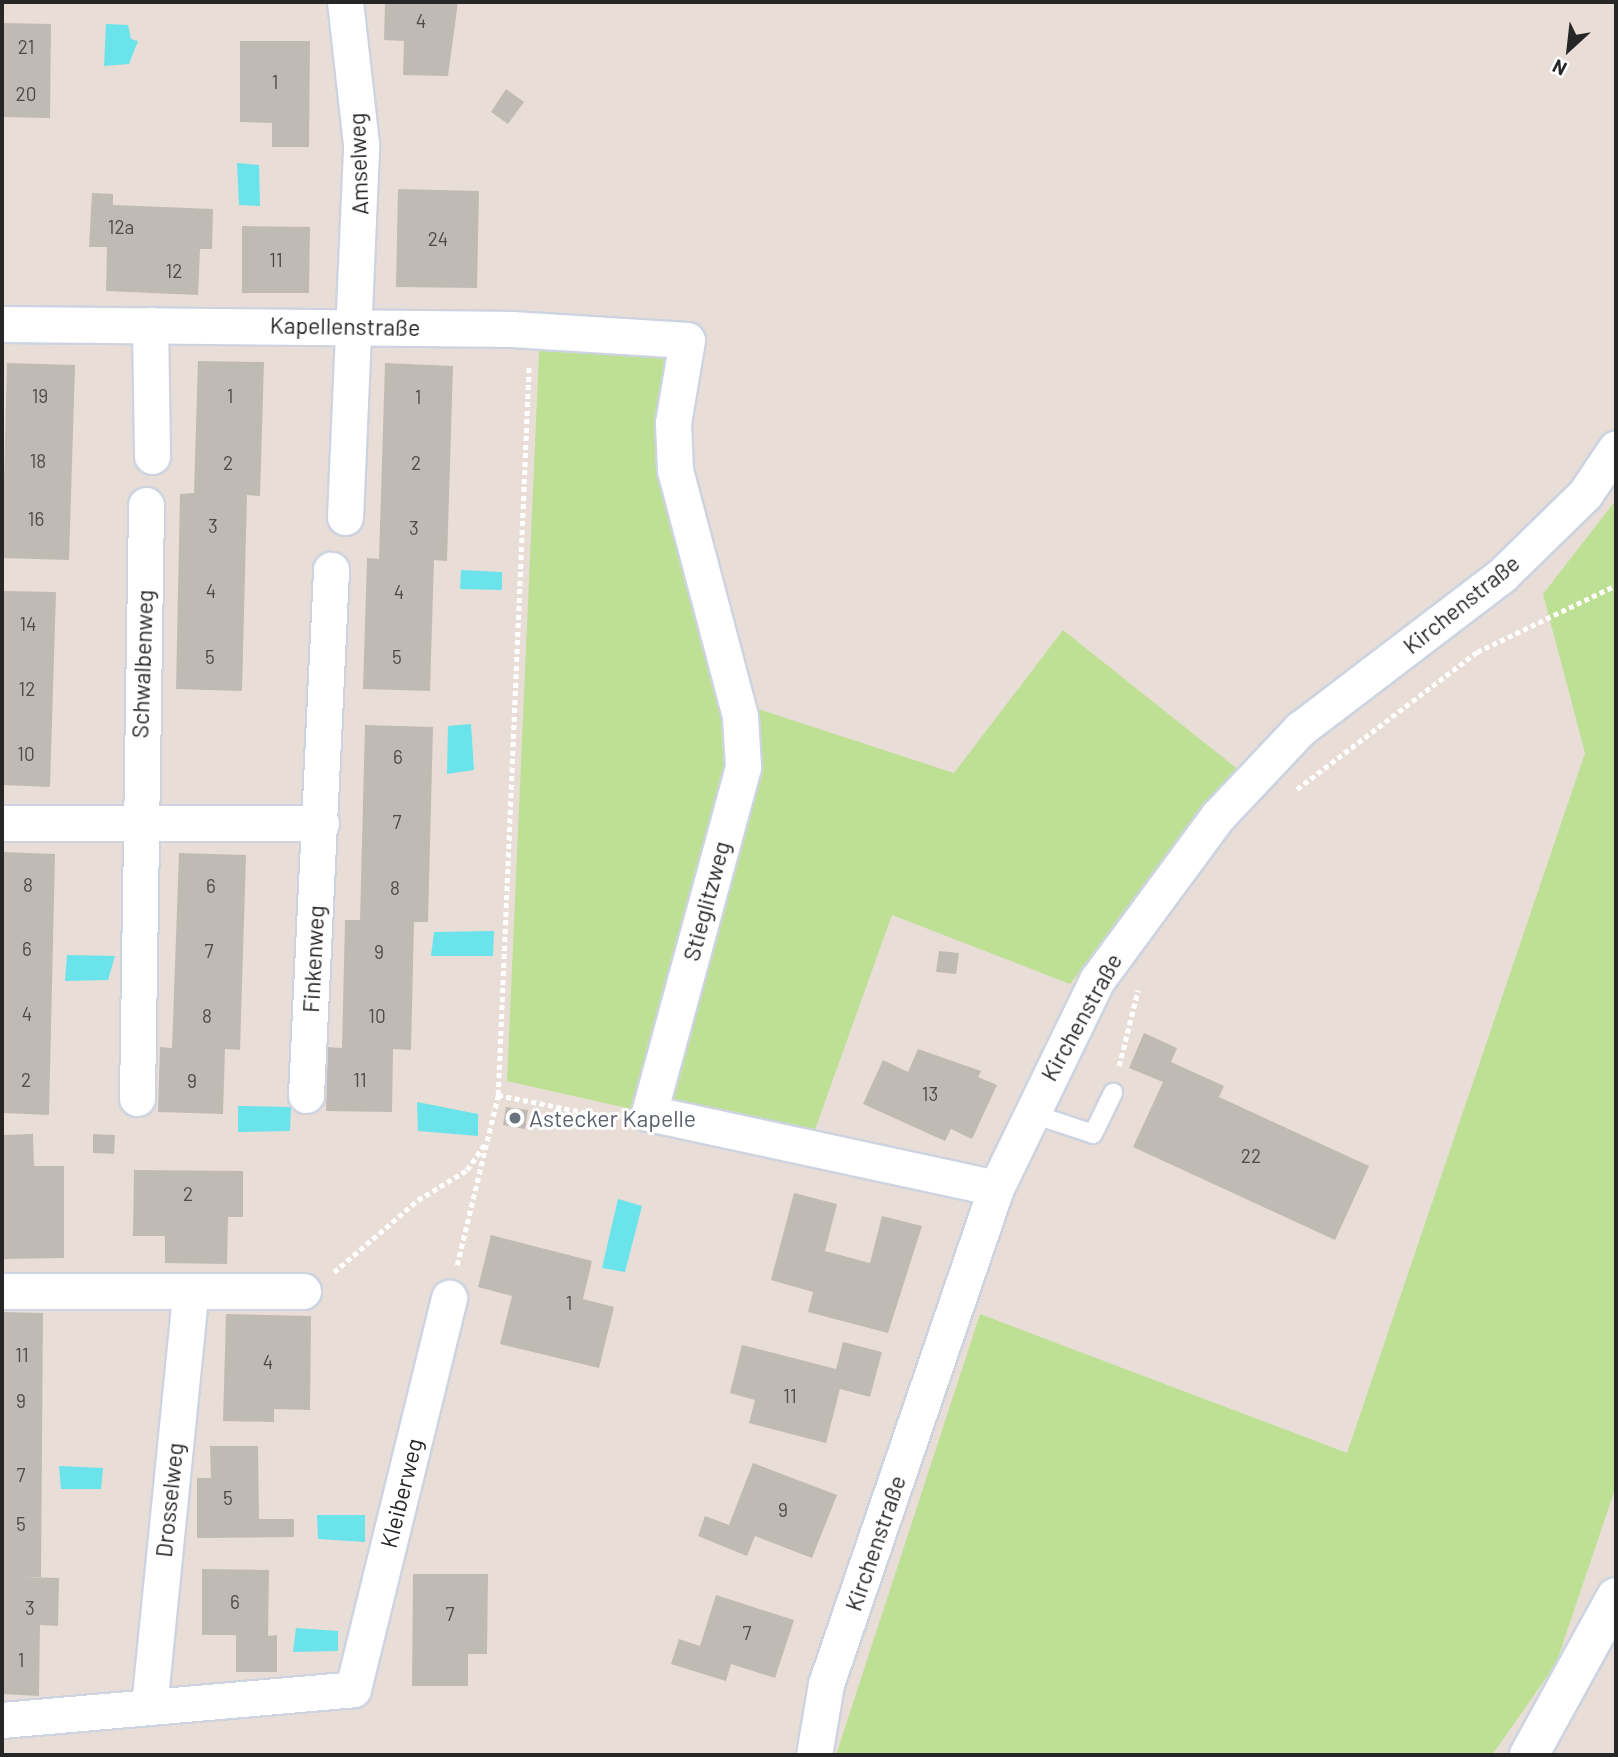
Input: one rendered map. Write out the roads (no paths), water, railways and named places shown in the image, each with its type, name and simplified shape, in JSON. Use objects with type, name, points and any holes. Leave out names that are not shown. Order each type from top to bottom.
[{"type":"street","name":"Amselweg","points":[[345,2],[361,144],[353,326]]},
{"type":"street","name":"Kapellenstraße","points":[[2,324],[512,329],[687,340]]},
{"type":"street","points":[[150,325],[152,456]]},
{"type":"street","points":[[345,517],[353,326]]},
{"type":"street","name":"Stieglitzweg","points":[[687,340],[673,423],[675,470],[740,716],[743,766],[649,1113],[996,1188]]},
{"type":"street","name":"Kirchenstraße","points":[[814,1755],[826,1684],[996,1188],[1030,1113],[1097,980],[1218,816],[1300,729],[1502,575],[1585,494],[1616,448]]},
{"type":"street","name":"Schwalbenweg","points":[[137,1098],[137,824],[146,505]]},
{"type":"street","name":"Finkenweg","points":[[306,1095],[331,570]]},
{"type":"street","points":[[2,823],[321,823]]},
{"type":"street","points":[[2,1291],[303,1291]]},
{"type":"street","name":"Drosselweg","points":[[149,1707],[190,1293]]},
{"type":"street","name":"Kleiberweg","points":[[149,1707],[353,1689],[449,1297]]},
{"type":"street","points":[[1529,1755],[1616,1597]]},
{"type":"street","points":[[2,1720],[149,1707]]},
{"type":"lane","points":[[1030,1113],[1093,1134],[1113,1093]]},
{"type":"water","points":[[106,24],[128,25],[131,39],[138,41],[129,64],[104,66]]},
{"type":"water","points":[[237,163],[259,165],[260,206],[239,205]]},
{"type":"water","points":[[461,570],[502,572],[502,590],[460,589]]},
{"type":"water","points":[[471,724],[474,770],[447,774],[448,726]]},
{"type":"water","points":[[494,931],[493,956],[431,956],[434,932]]},
{"type":"water","points":[[67,955],[115,956],[108,980],[65,981]]},
{"type":"water","points":[[417,1102],[478,1114],[478,1136],[418,1131]]},
{"type":"water","points":[[238,1106],[291,1107],[290,1131],[238,1132]]},
{"type":"water","points":[[618,1199],[642,1206],[625,1272],[602,1268]]},
{"type":"water","points":[[59,1466],[103,1468],[101,1489],[61,1489]]},
{"type":"water","points":[[317,1515],[365,1515],[365,1542],[318,1539]]},
{"type":"water","points":[[296,1628],[338,1631],[338,1651],[293,1652]]},
{"type":"place","name":"Astecker Kapelle","points":[[515,1118]]}]
